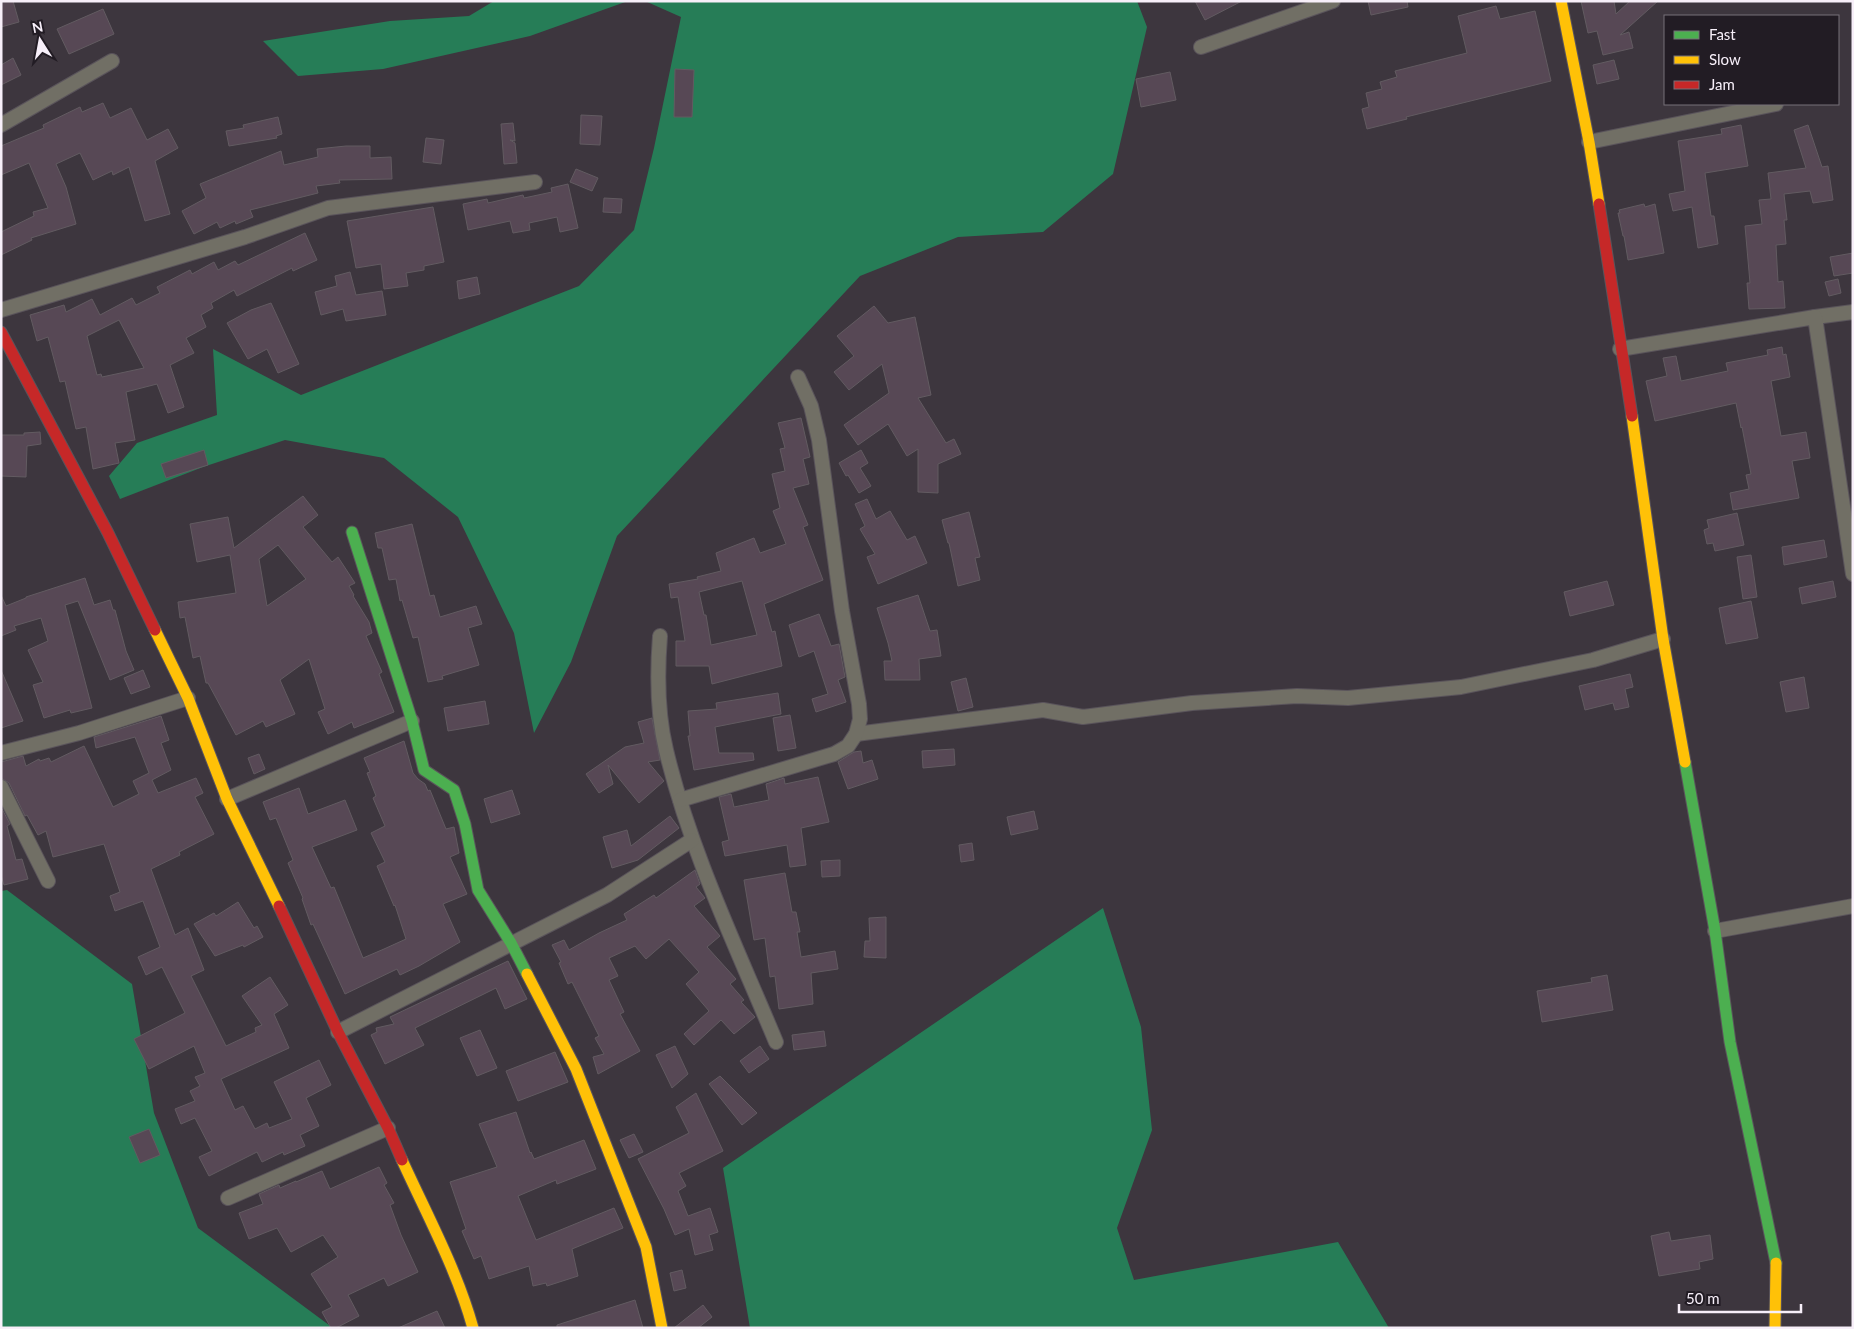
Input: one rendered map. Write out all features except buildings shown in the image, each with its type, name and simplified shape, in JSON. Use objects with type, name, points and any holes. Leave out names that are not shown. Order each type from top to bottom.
[{"type":"street","points":[[1201,47],[1333,1]]},
{"type":"street","points":[[1561,1],[1589,142],[1664,639],[1715,931],[1730,1042],[1776,1259],[1775,1328]]},
{"type":"street","points":[[1,125],[112,61]]},
{"type":"street","points":[[1589,142],[1771,105]]},
{"type":"street","points":[[1,310],[244,237],[328,208],[535,182]]},
{"type":"street","points":[[1620,349],[1853,312]]},
{"type":"street","points":[[1815,317],[1853,574]]},
{"type":"street","points":[[1,332],[108,533],[188,698],[227,799],[338,1032],[388,1128],[446,1258],[468,1310],[473,1328]]},
{"type":"street","points":[[680,800],[834,754],[848,746],[856,734],[860,719],[859,704],[842,611],[819,440],[811,406],[798,377]]},
{"type":"street","points":[[352,532],[412,721],[424,770],[454,790],[465,824],[478,890],[511,943],[576,1069],[646,1247],[662,1328]]},
{"type":"street","points":[[660,636],[658,670],[660,710],[666,749],[680,800],[692,840],[776,1042]]},
{"type":"street","points":[[856,734],[1043,710],[1083,716],[1192,703],[1297,696],[1348,698],[1461,688],[1593,660],[1664,639]]},
{"type":"street","points":[[1,753],[79,732],[188,698]]},
{"type":"street","points":[[227,799],[412,721]]},
{"type":"street","points":[[1,787],[48,881]]},
{"type":"street","points":[[338,1032],[607,895],[692,840]]},
{"type":"street","points":[[1715,931],[1853,906]]},
{"type":"street","points":[[228,1198],[388,1128]]},
{"type":"green space","points":[[494,1],[628,1],[530,36],[383,69],[298,76],[263,41],[390,21],[469,16]]},
{"type":"green space","points":[[645,1],[1137,1],[1147,27],[1113,174],[1043,232],[958,237],[860,276],[617,536],[571,662],[534,733],[514,633],[458,517],[384,458],[285,440],[203,467],[120,499],[109,476],[137,443],[217,415],[213,349],[301,395],[579,286],[634,230],[654,148],[681,17]]},
{"type":"green space","points":[[7,890],[132,984],[154,1113],[198,1228],[333,1328],[1,1328],[1,891]]},
{"type":"green space","points":[[1103,908],[1141,1027],[1152,1130],[1117,1228],[1134,1280],[1338,1242],[1389,1328],[750,1328],[723,1168]]},
{"type":"traffic: fast","points":[[352,532],[412,721],[424,770],[454,790],[465,824],[478,890],[511,943],[527,974]]},
{"type":"traffic: fast","points":[[1685,762],[1715,931],[1730,1042],[1776,1263]]},
{"type":"traffic: slow","points":[[1561,1],[1589,142],[1599,204]]},
{"type":"traffic: slow","points":[[1632,416],[1663,639],[1685,762]]},
{"type":"traffic: slow","points":[[155,630],[188,698],[227,799],[279,906]]},
{"type":"traffic: slow","points":[[527,974],[576,1069],[646,1247],[662,1328]]},
{"type":"traffic: slow","points":[[402,1160],[459,1285],[473,1328]]},
{"type":"traffic: slow","points":[[1775,1328],[1776,1263]]},
{"type":"traffic: jam","points":[[1599,204],[1632,416]]},
{"type":"traffic: jam","points":[[1,332],[108,533],[155,630]]},
{"type":"traffic: jam","points":[[279,906],[338,1032],[388,1128],[402,1160]]}]
